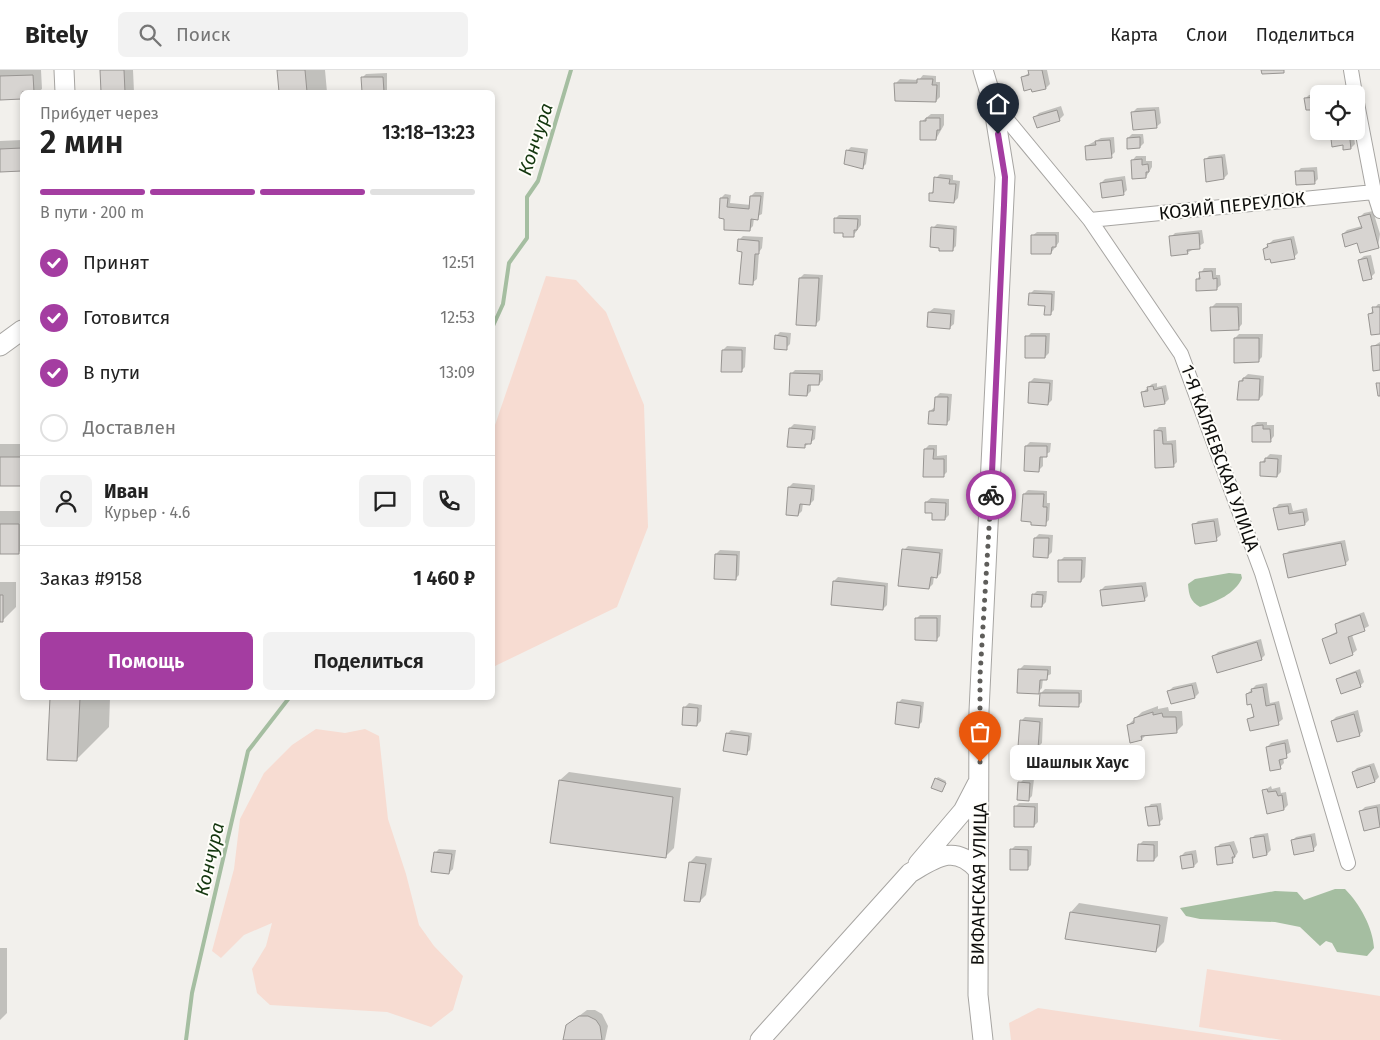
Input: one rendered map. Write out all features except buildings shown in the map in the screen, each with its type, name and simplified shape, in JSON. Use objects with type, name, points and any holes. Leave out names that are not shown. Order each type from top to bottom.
[{"type":"main road","points":[[64,70],[65,90]]},
{"type":"main road","name":"ВИФАНСКАЯ УЛИЦА","points":[[983,70],[993,103],[1005,186],[980,676],[980,778],[977,869],[978,995],[983,1040]]},
{"type":"main road","points":[[0,346],[20,331]]},
{"type":"main road","points":[[760,1040],[963,811],[980,778]]},
{"type":"main road","points":[[910,873],[936,857],[952,854],[968,858],[977,869]]},
{"type":"street","points":[[1351,70],[1354,85]]},
{"type":"street","name":"1-Я КАЛЯЕВСКАЯ УЛИЦА","points":[[993,103],[1090,220],[1181,354],[1262,573],[1348,863]]},
{"type":"street","points":[[1364,140],[1374,192],[1380,211]]},
{"type":"street","name":"КОЗИЙ ПЕРЕУЛОК","points":[[1090,220],[1374,192]]},
{"type":"shaded area","points":[[546,276],[576,280],[606,312],[644,405],[648,527],[617,607],[495,666],[495,425]]},
{"type":"shaded area","points":[[1229,573],[1241,574],[1242,578],[1230,593],[1200,607],[1192,600],[1188,584],[1195,579]]},
{"type":"shaded area","points":[[316,729],[345,733],[365,729],[379,736],[388,819],[406,874],[419,925],[434,946],[463,976],[453,1010],[431,1027],[387,1012],[270,1005],[257,993],[252,969],[266,946],[272,923],[244,935],[221,958],[212,951],[234,869],[240,819],[264,773],[292,745]]},
{"type":"shaded area","points":[[1335,889],[1345,889],[1365,917],[1371,932],[1374,948],[1367,956],[1337,952],[1332,943],[1326,941],[1320,946],[1300,927],[1275,922],[1200,919],[1186,916],[1180,908],[1275,891],[1297,892],[1304,900]]},
{"type":"shaded area","points":[[1207,969],[1380,996],[1380,1040],[1282,1040],[1199,1027]]},
{"type":"shaded area","points":[[1038,1008],[1254,1040],[1011,1040],[1009,1023]]},
{"type":"waterway","name":"Кончура","points":[[495,321],[503,304],[509,263],[527,238],[527,197],[538,181],[571,70]]},
{"type":"waterway","name":"Кончура","points":[[186,1040],[192,993],[248,751],[287,700]]},
{"type":"way so far","points":[[980,762],[980,676],[984,643],[991,495]]},
{"type":"place","name":"Шашлык Хаус","points":[[980,762]]},
{"type":"route","points":[[991,495],[1005,177],[998,134]]}]
